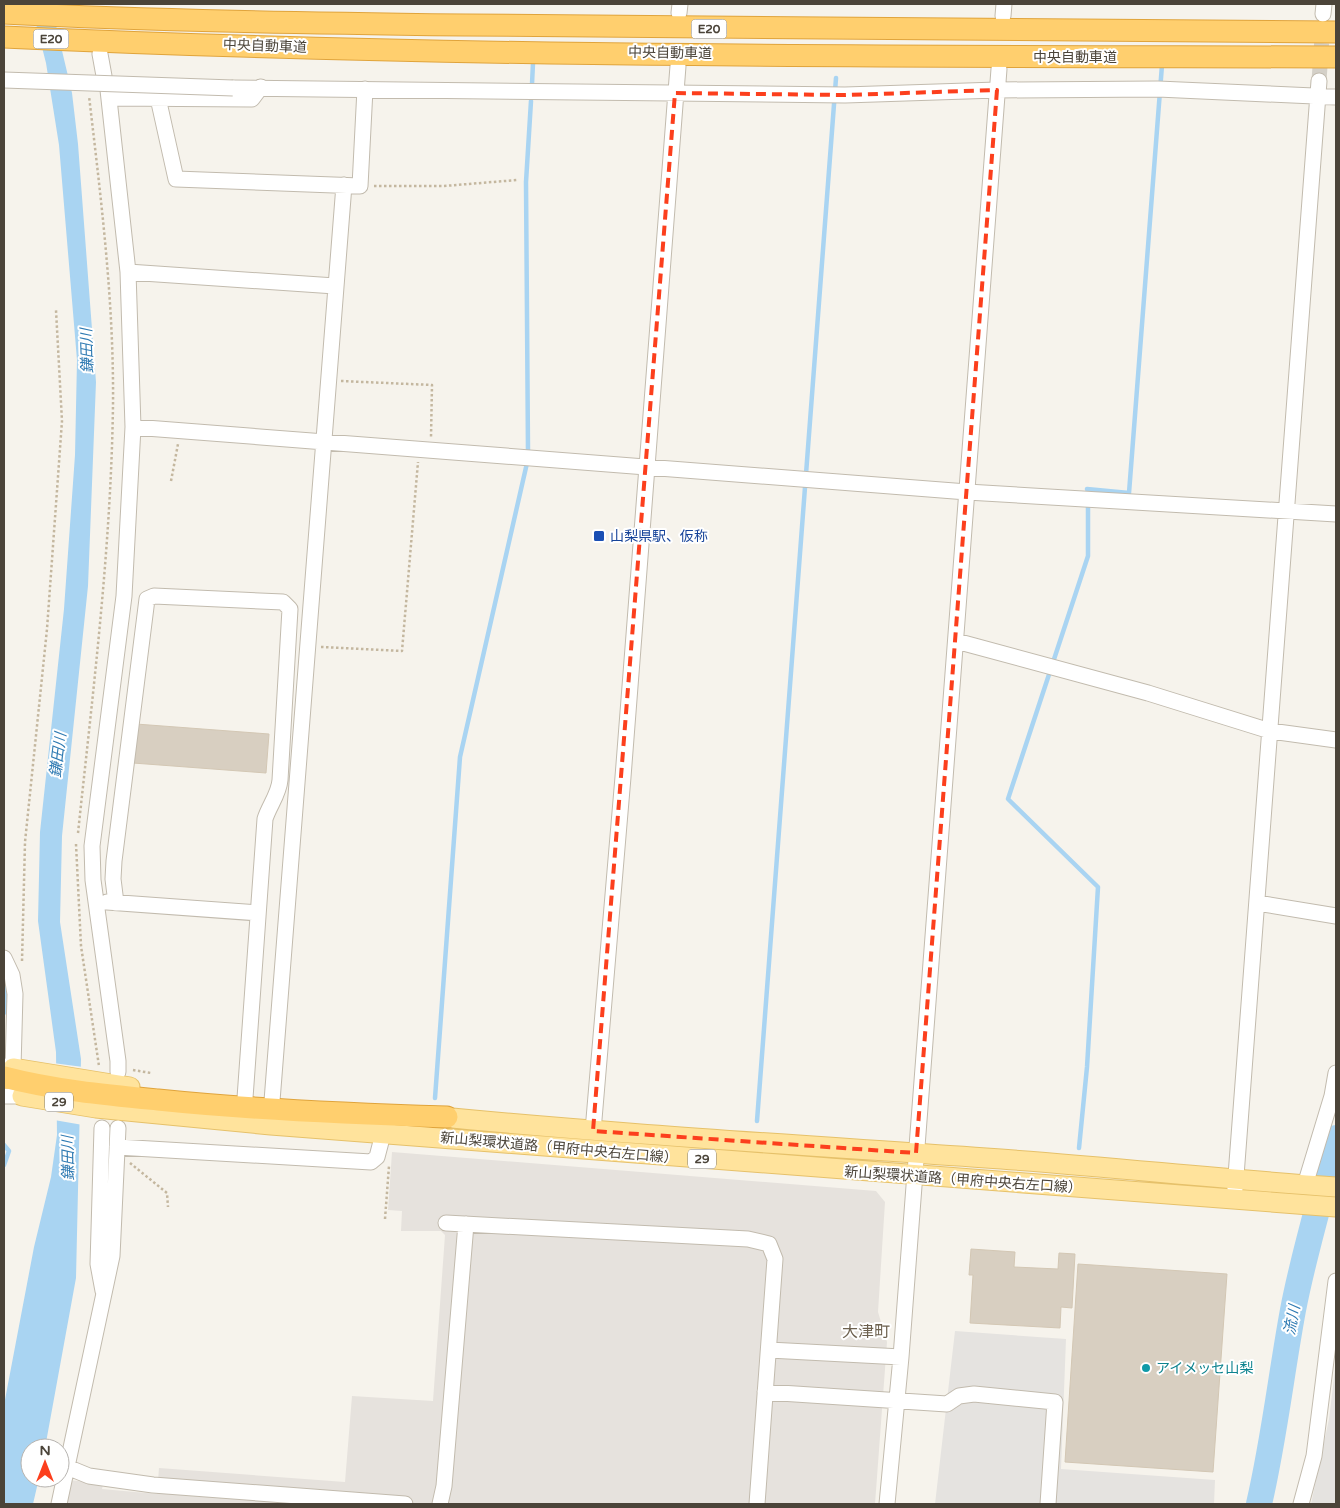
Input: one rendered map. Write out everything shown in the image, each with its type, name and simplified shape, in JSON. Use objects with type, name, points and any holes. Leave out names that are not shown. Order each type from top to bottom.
[{"type":"highway","name":"中央自動車道","points":[[7,14],[674,29],[1336,32]]},
{"type":"highway","name":"中央自動車道","points":[[8,37],[95,48],[1336,57]]},
{"type":"highway","points":[[12,1081],[98,1095],[292,1111],[447,1118]]},
{"type":"main road","name":"新山梨環状道路（甲府中央右左口線）","points":[[98,1095],[245,1098],[592,1131],[916,1153],[1236,1180],[1336,1186]]},
{"type":"main road","name":"新山梨環状道路（甲府中央右左口線）","points":[[98,1095],[383,1134],[1335,1207]]},
{"type":"street","points":[[95,48],[107,88],[128,272],[132,427],[124,596],[92,846],[96,901],[118,1060],[125,1071]]},
{"type":"street","points":[[592,1131],[623,777],[678,66]]},
{"type":"street","points":[[887,1504],[901,1357],[999,69]]},
{"type":"street","points":[[4,80],[233,88],[845,95],[997,90],[1162,89],[1336,97]]},
{"type":"street","points":[[1234,1200],[1319,81]]},
{"type":"street","points":[[107,88],[158,98],[252,99],[261,87]]},
{"type":"street","points":[[158,98],[176,179],[360,186],[365,89]]},
{"type":"street","points":[[272,1101],[327,380],[344,185]]},
{"type":"street","points":[[128,272],[335,286]]},
{"type":"street","points":[[132,427],[967,492],[1336,514]]},
{"type":"street","points":[[116,902],[113,879],[114,861],[147,599],[154,596],[283,602],[290,609],[279,790],[270,803],[264,820],[245,1098]]},
{"type":"street","points":[[956,641],[1148,693],[1270,730],[1336,740]]},
{"type":"street","points":[[279,790],[297,790]]},
{"type":"street","points":[[96,901],[258,913]]},
{"type":"street","points":[[1257,903],[1336,916]]},
{"type":"street","points":[[4,958],[12,975],[15,994],[12,1081]]},
{"type":"street","points":[[1309,1185],[1336,1073]]},
{"type":"street","points":[[102,1128],[98,1264],[104,1297]]},
{"type":"street","points":[[70,1453],[112,1256],[118,1128]]},
{"type":"street","points":[[117,1147],[371,1162],[377,1157],[383,1134]]},
{"type":"street","points":[[446,1223],[748,1239],[769,1244],[776,1259],[757,1504]]},
{"type":"street","points":[[440,1504],[444,1486],[466,1224]]},
{"type":"street","points":[[1301,1504],[1314,1456],[1336,1281]]},
{"type":"street","points":[[769,1350],[901,1357]]},
{"type":"street","points":[[765,1392],[946,1404],[959,1396],[974,1394],[1055,1402],[1048,1504]]},
{"type":"street","points":[[70,1468],[89,1476],[152,1486],[405,1504]]},
{"type":"street","points":[[58,1504],[62,1488]]},
{"type":"path","points":[[78,833],[104,587],[113,403],[111,314],[89,95]]},
{"type":"path","points":[[360,186],[444,186],[517,180]]},
{"type":"path","points":[[12,975],[23,960],[22,889],[25,842],[47,629],[58,493],[62,421],[56,310]]},
{"type":"path","points":[[307,646],[402,652],[432,385],[327,380]]},
{"type":"path","points":[[171,481],[181,430]]},
{"type":"path","points":[[76,843],[81,946],[96,1040],[98,1095]]},
{"type":"path","points":[[125,1071],[151,1073]]},
{"type":"path","points":[[129,1161],[167,1193],[168,1207]]},
{"type":"path","points":[[385,1219],[389,1170]]},
{"type":"highlighted area","points":[[997,90],[916,1153],[593,1131],[675,93],[845,95]]},
{"type":"shaded area","points":[[392,1152],[876,1191],[885,1202],[878,1312],[887,1342],[875,1504],[65,1504],[68,1488],[70,1488],[70,1480],[103,1484],[102,1489],[157,1494],[159,1468],[345,1482],[352,1396],[433,1401],[445,1235],[441,1231],[401,1231],[402,1211],[388,1210]]},
{"type":"shaded area","points":[[955,1331],[1066,1339],[1061,1469],[1215,1480],[1214,1504],[935,1504]]},
{"type":"shaded area","points":[[1336,1361],[1336,1504],[1311,1504],[1329,1419]]},
{"type":"water","name":"鎌田川","points":[[31,4],[51,4],[72,93],[78,144],[96,382],[88,586],[62,836],[60,922],[81,1059],[76,1278],[47,1438],[20,1438],[20,1488],[37,1488],[33,1504],[4,1504],[4,1405],[34,1247],[51,1177],[57,1135],[56,1052],[38,921],[40,832],[64,609],[75,455],[77,360],[59,145],[46,63]]},
{"type":"pier","points":[[53,1063],[83,1067],[83,1125],[54,1120]]},
{"type":"building","points":[[136,724],[269,734],[266,773],[133,763]]},
{"type":"building","points":[[971,1249],[1015,1252],[1014,1267],[1058,1269],[1059,1253],[1075,1254],[1072,1308],[1061,1307],[1060,1328],[970,1323],[973,1275],[969,1275]]},
{"type":"building","name":"アイメッセ山梨","points":[[1078,1264],[1227,1274],[1213,1472],[1065,1462]]},
{"type":"waterway","points":[[532,84],[533,63]]},
{"type":"waterway","points":[[1087,489],[1129,493],[1162,65]]},
{"type":"waterway","points":[[757,1121],[836,78]]},
{"type":"waterway","points":[[528,450],[526,182],[531,101]]},
{"type":"waterway","points":[[435,1098],[460,757],[527,463]]},
{"type":"waterway","points":[[1079,1148],[1087,1067],[1098,887],[1008,799],[1088,556],[1088,503]]},
{"type":"waterway","points":[[4,979],[6,1005],[4,1013]]},
{"type":"waterway","name":"流川","points":[[1259,1504],[1269,1456],[1297,1288],[1336,1138]]},
{"type":"waterway","points":[[4,1145],[9,1151],[4,1165]]},
{"type":"tunnel","points":[[1319,81],[1323,23]]},
{"type":"place","name":"山梨県駅、仮称","points":[[599,536]]},
{"type":"place","name":"アイメッセ山梨","points":[[1146,1368]]},
{"type":"district","name":"大津町","points":[[866,1332]]}]
